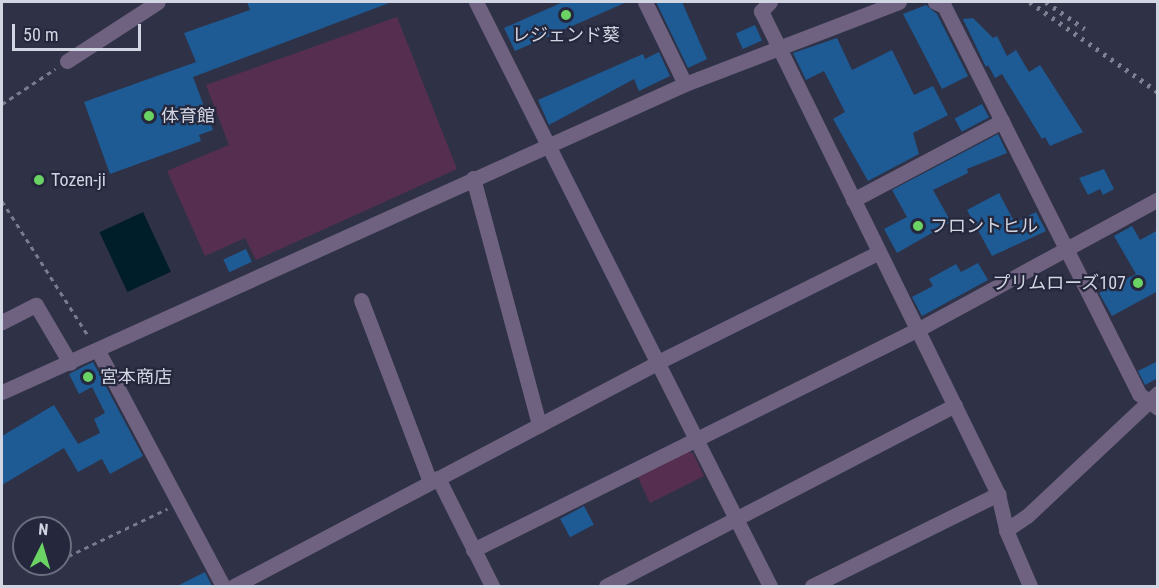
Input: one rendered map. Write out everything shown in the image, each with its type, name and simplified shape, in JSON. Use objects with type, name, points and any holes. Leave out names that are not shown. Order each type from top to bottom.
[{"type":"street","points":[[68,61],[158,2]]},
{"type":"street","points":[[476,2],[770,586]]},
{"type":"street","points":[[645,2],[685,84]]},
{"type":"street","points":[[770,2],[761,11],[998,494],[1006,530],[1030,586]]},
{"type":"street","points":[[2,392],[98,351],[547,144],[685,84],[899,2]]},
{"type":"street","points":[[935,2],[944,6],[1139,394],[1154,401],[1028,516],[1006,530]]},
{"type":"street","points":[[853,200],[1002,121]]},
{"type":"street","points":[[473,178],[538,425]]},
{"type":"street","points":[[473,550],[918,330],[1158,199]]},
{"type":"street","points":[[234,586],[658,362],[878,253]]},
{"type":"street","points":[[361,300],[434,480],[492,586]]},
{"type":"street","points":[[2,322],[36,305],[70,363]]},
{"type":"street","points":[[98,351],[223,586]]},
{"type":"street","points":[[606,586],[955,405]]},
{"type":"street","points":[[812,586],[998,494]]},
{"type":"path","points":[[2,104],[68,61]]},
{"type":"path","points":[[2,201],[98,351]]},
{"type":"path","points":[[72,554],[179,503]]},
{"type":"shaded area","points":[[397,17],[457,169],[256,260],[245,238],[205,256],[167,171],[229,145],[206,85]]},
{"type":"shaded area","points":[[683,451],[693,453],[704,476],[650,503],[636,474]]},
{"type":"water","points":[[143,212],[171,272],[127,292],[99,232]]},
{"type":"building","points":[[247,2],[389,3],[193,77],[213,130],[199,135],[201,141],[110,174],[84,102],[196,62],[184,33],[250,10]]},
{"type":"building","name":"レジェンド葵","points":[[563,2],[627,2],[515,51],[504,28]]},
{"type":"building","points":[[656,2],[682,2],[707,59],[688,68]]},
{"type":"building","points":[[926,5],[937,14],[968,76],[942,89],[903,14]]},
{"type":"building","points":[[961,15],[963,19],[973,18],[993,38],[997,36],[1007,56],[1016,50],[1029,72],[1040,65],[1083,132],[1050,146],[1045,137],[1042,139],[1002,74],[995,78],[988,65],[986,67]]},
{"type":"building","points":[[755,25],[762,41],[743,49],[736,34]]},
{"type":"building","points":[[837,38],[852,70],[892,50],[914,95],[933,86],[948,115],[913,133],[919,154],[868,181],[833,119],[845,112],[824,71],[806,80],[793,53]]},
{"type":"building","points":[[659,52],[670,76],[639,91],[634,79],[549,125],[538,100],[643,54],[645,59]]},
{"type":"building","points":[[982,104],[989,117],[962,132],[955,119]]},
{"type":"building","points":[[998,134],[1007,153],[967,169],[968,173],[933,190],[951,222],[897,253],[884,229],[907,217],[892,190]]},
{"type":"building","points":[[1104,169],[1114,189],[1103,195],[1100,189],[1088,195],[1079,178]]},
{"type":"building","points":[[999,193],[1015,223],[1036,212],[1046,231],[992,256],[967,210]]},
{"type":"building","points":[[1132,226],[1140,240],[1158,230],[1158,291],[1112,316],[1099,293],[1136,274],[1114,236]]},
{"type":"building","points":[[246,249],[252,262],[229,272],[223,260]]},
{"type":"building","points":[[978,263],[988,280],[922,316],[912,297],[933,286],[929,279],[956,264],[961,272]]},
{"type":"building","points":[[1158,361],[1158,378],[1145,385],[1138,371]]},
{"type":"building","points":[[93,362],[143,456],[110,474],[102,459],[78,472],[64,448],[2,485],[2,436],[54,405],[78,444],[100,433],[94,419],[105,413],[92,387],[79,394],[69,374]]},
{"type":"building","points":[[584,506],[594,525],[570,537],[560,519]]},
{"type":"building","points":[[205,572],[212,586],[177,586]]},
{"type":"railway","points":[[1030,2],[1158,92]]},
{"type":"railway","points":[[1046,2],[1085,29]]},
{"type":"place","name":"レジェンド葵","points":[[566,15]]},
{"type":"place","name":"体育館","points":[[149,116]]},
{"type":"place","name":"Tozen-ji","points":[[39,180]]},
{"type":"place","name":"フロントヒル","points":[[918,226]]},
{"type":"place","name":"プリムローズ107","points":[[1138,283]]},
{"type":"place","name":"宮本商店","points":[[88,377]]}]
